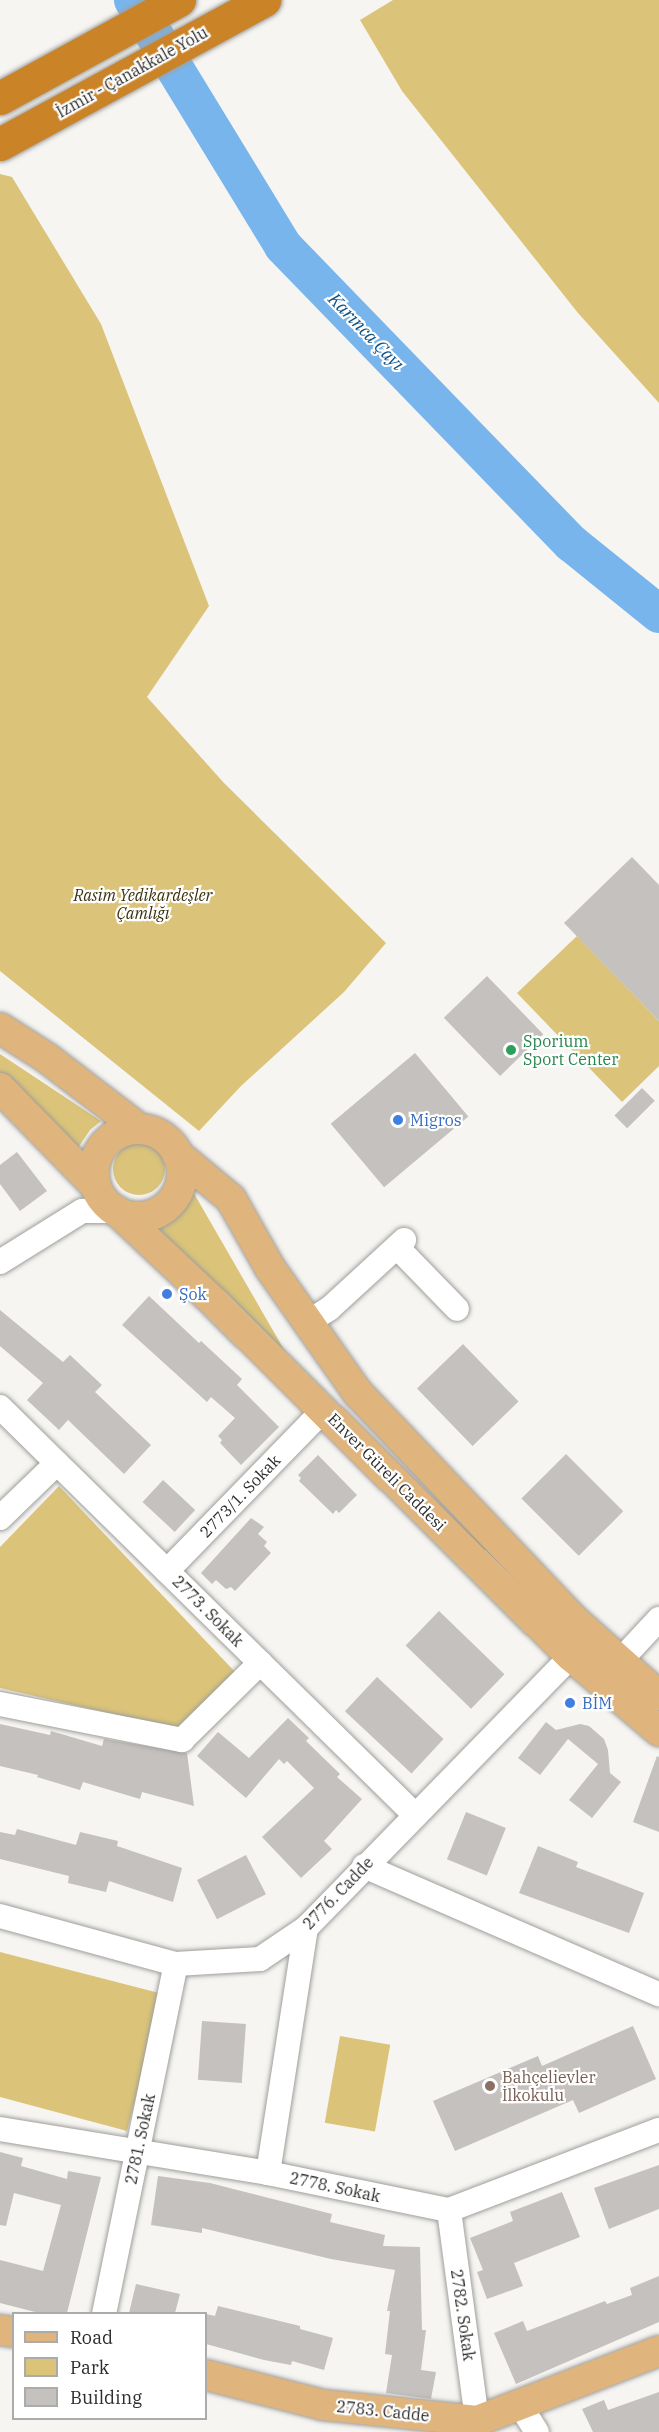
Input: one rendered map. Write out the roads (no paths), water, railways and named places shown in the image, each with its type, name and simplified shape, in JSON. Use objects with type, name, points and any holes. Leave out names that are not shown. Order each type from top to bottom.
[{"type":"highway","points":[[6,94],[178,0]]},
{"type":"highway","name":"İzmir - Çanakkale Yolu","points":[[0,144],[264,0]]},
{"type":"main road","points":[[0,1028],[47,1058],[140,1129],[162,1137],[177,1154],[181,1167],[181,1181],[168,1205],[143,1216],[129,1216],[117,1211],[101,1196],[89,1199]]},
{"type":"main road","points":[[0,1088],[89,1199]]},
{"type":"main road","points":[[89,1199],[96,1158],[103,1146],[113,1137],[126,1131],[140,1129]]},
{"type":"main road","name":"Enver Güreli Caddesi","points":[[177,1154],[231,1199],[270,1268],[357,1392],[573,1619],[659,1696]]},
{"type":"main road","name":"Enver Güreli Caddesi","points":[[117,1211],[218,1306],[571,1656],[659,1731]]},
{"type":"main road","name":"2783. Cadde","points":[[207,2375],[323,2405],[475,2426],[520,2405],[659,2351]]},
{"type":"street","points":[[0,1262],[89,1199]]},
{"type":"street","points":[[308,1322],[329,1309],[400,1244],[457,1309]]},
{"type":"street","name":"2773. Sokak","points":[[0,1407],[416,1815]]},
{"type":"street","name":"2773/1. Sokak","points":[[167,1571],[314,1420]]},
{"type":"street","points":[[0,1518],[57,1463]]},
{"type":"street","points":[[620,1662],[659,1619]]},
{"type":"street","name":"2776. Cadde","points":[[0,1916],[176,1964],[260,1959],[306,1928],[571,1656]]},
{"type":"street","points":[[0,1704],[182,1740],[260,1663]]},
{"type":"street","points":[[364,1866],[659,1994]]},
{"type":"street","points":[[268,2173],[306,1928]]},
{"type":"street","name":"2781. Sokak","points":[[104,2312],[176,1964]]},
{"type":"street","name":"2778. Sokak","points":[[0,2129],[268,2173],[449,2210]]},
{"type":"street","points":[[449,2210],[659,2130]]},
{"type":"street","name":"2782. Sokak","points":[[449,2210],[475,2426]]},
{"type":"street","points":[[520,2405],[537,2432]]},
{"type":"waterway","name":"Karınca Çayı","points":[[133,0],[283,246],[571,543],[659,614]]},
{"type":"place","name":"Sporium Sport Center","points":[[511,1050]]},
{"type":"place","name":"Migros","points":[[398,1120]]},
{"type":"place","name":"Şok","points":[[167,1294]]},
{"type":"place","name":"BİM","points":[[570,1703]]},
{"type":"place","name":"Bahçelievler İlkokulu","points":[[490,2086]]},
{"type":"park label","name":"Rasim Yedikardeşler Çamlığı","points":[[143,904]]}]
